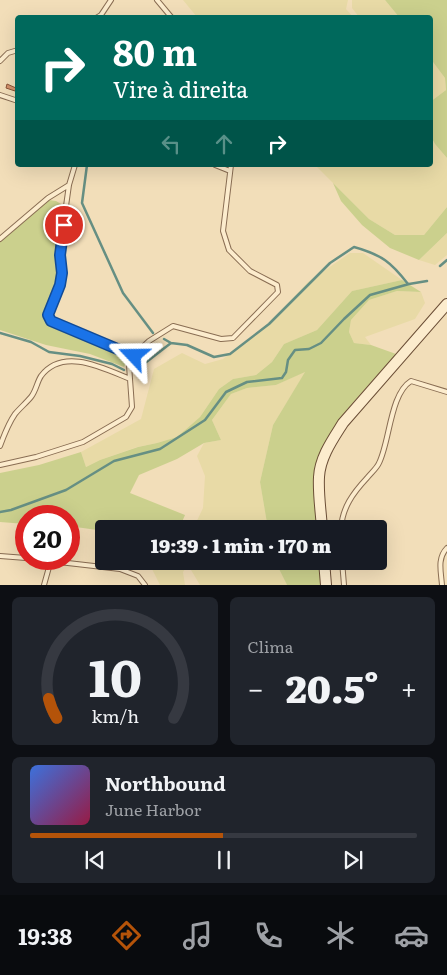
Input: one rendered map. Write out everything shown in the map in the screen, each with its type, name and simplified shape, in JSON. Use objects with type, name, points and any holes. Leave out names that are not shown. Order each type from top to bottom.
[{"type":"main road","points":[[321,520],[319,476],[326,452],[343,423],[447,304]]},
{"type":"main road","points":[[325,570],[326,585]]},
{"type":"lane","points":[[101,15],[112,0]]},
{"type":"lane","points":[[157,0],[170,15]]},
{"type":"lane","points":[[0,60],[8,53],[15,51]]},
{"type":"lane","points":[[0,95],[15,100]]},
{"type":"lane","points":[[74,167],[69,185],[60,255],[62,273],[60,285],[48,315],[51,321],[134,356]]},
{"type":"lane","points":[[220,167],[230,171]]},
{"type":"lane","points":[[0,464],[36,457],[83,442],[126,417],[132,407],[128,365],[149,340],[173,326],[220,339],[233,338],[278,292],[277,285],[250,271],[229,250],[223,231],[231,167]]},
{"type":"lane","points":[[0,239],[48,198],[69,185]]},
{"type":"lane","points":[[0,446],[15,414],[32,396],[40,378],[48,368],[63,361],[91,363],[130,379]]},
{"type":"lane","points":[[342,520],[344,508],[359,486],[379,464],[393,411],[404,385],[411,381],[447,392]]},
{"type":"lane","points":[[442,585],[440,559],[447,548]]},
{"type":"lane","points":[[0,556],[15,557]]},
{"type":"lane","points":[[80,564],[120,569],[138,576],[145,585]]},
{"type":"lane","points":[[44,585],[48,570]]},
{"type":"lane","points":[[343,570],[344,585]]},
{"type":"shaded area","points":[[183,0],[348,0],[346,9],[351,15],[195,15]]},
{"type":"shaded area","points":[[352,0],[385,0],[397,15],[357,15],[352,8]]},
{"type":"shaded area","points":[[433,62],[445,78],[446,90],[433,100]]},
{"type":"shaded area","points":[[433,140],[447,158],[447,207],[424,235],[395,235],[369,219],[317,167],[433,167]]},
{"type":"shaded area","points":[[447,233],[447,255],[435,265],[419,260]]},
{"type":"shaded area","points":[[350,253],[363,253],[402,280],[352,291],[317,330],[284,344],[272,362],[256,375],[233,379],[219,389],[200,417],[177,437],[137,447],[86,467],[81,452],[141,419],[154,369],[182,353],[205,364],[223,359],[272,321],[308,282]]},
{"type":"shaded area","points":[[397,291],[421,292],[425,303],[415,319],[365,337],[371,345],[354,343],[349,332],[351,320],[369,300]]},
{"type":"shaded area","points":[[306,371],[273,425],[260,482],[266,520],[197,520],[203,508],[205,476],[197,456],[204,443],[221,440],[212,420],[231,394],[247,388],[276,385]]},
{"type":"shaded area","points":[[152,570],[184,570],[183,572],[185,585],[160,585]]},
{"type":"shaded area","points":[[191,570],[280,570],[287,585],[200,585]]},
{"type":"green space","points":[[385,0],[447,0],[447,158],[433,140],[433,100],[446,90],[445,78],[433,62],[433,15],[397,15]]},
{"type":"green space","points":[[333,183],[369,219],[395,235],[424,235],[447,207],[447,233],[419,260],[390,248],[362,225],[341,201]]},
{"type":"green space","points":[[49,200],[61,204],[63,231],[58,242],[59,280],[48,307],[48,323],[128,357],[124,367],[90,354],[46,345],[0,330],[0,241],[38,207]]},
{"type":"green space","points":[[402,280],[421,292],[397,291],[369,300],[351,320],[349,332],[354,343],[371,345],[396,354],[350,406],[323,448],[317,520],[266,520],[260,482],[273,425],[305,372],[276,385],[247,388],[231,394],[212,420],[221,440],[204,443],[177,459],[139,475],[130,493],[185,515],[183,520],[95,520],[95,530],[80,528],[80,505],[15,505],[15,523],[0,522],[0,473],[39,465],[81,452],[86,467],[100,460],[138,447],[177,437],[200,417],[219,389],[233,379],[256,375],[272,362],[284,344],[317,330],[352,291]]},
{"type":"green space","points":[[280,570],[320,570],[321,585],[287,585]]},
{"type":"building","points":[[7,84],[15,88],[15,91],[6,88]]},
{"type":"waterway","points":[[87,167],[82,203],[123,293],[153,333]]},
{"type":"waterway","points":[[136,370],[171,343],[187,345],[214,357],[230,354],[269,324],[330,263],[354,247],[385,260],[408,284]]},
{"type":"waterway","points":[[440,266],[447,260]]},
{"type":"waterway","points":[[0,512],[11,510],[66,490],[114,461],[160,449],[205,420],[226,392],[247,382],[282,378],[286,372],[288,360],[295,350],[309,349],[321,343],[370,295],[427,281]]},
{"type":"waterway","points":[[0,333],[31,342],[49,352],[80,356],[112,364],[124,370]]},
{"type":"waterway","points":[[164,339],[171,343]]},
{"type":"route","points":[[64,225],[60,255],[62,273],[60,285],[48,315],[51,321],[134,356]]}]
